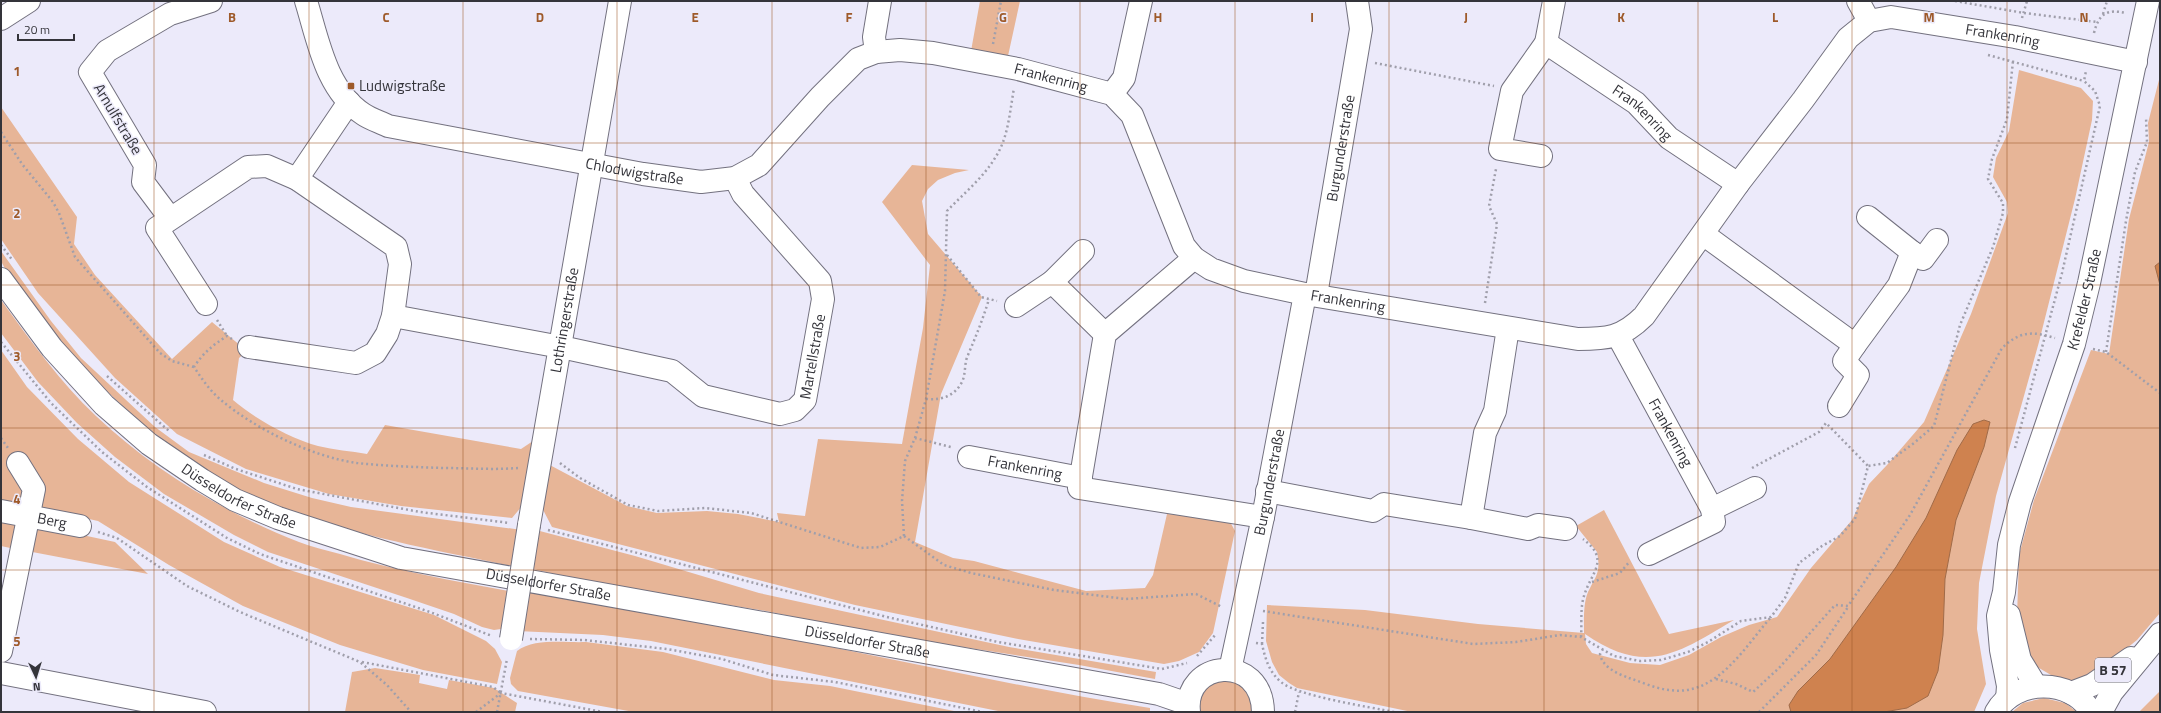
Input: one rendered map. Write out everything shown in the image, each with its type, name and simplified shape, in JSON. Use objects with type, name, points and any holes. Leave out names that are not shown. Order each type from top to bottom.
[{"type":"street","points":[[1,19],[29,1]]},
{"type":"street","name":"Arnulfstraße","points":[[170,218],[143,182],[145,165],[90,72],[107,51],[170,14],[211,1]]},
{"type":"street","name":"Chlodwigstraße","points":[[306,1],[330,75],[349,102],[363,114],[388,126],[593,163],[643,174],[701,182],[735,178],[759,165],[820,97],[858,59],[876,52],[900,50],[933,54],[988,54]]},
{"type":"street","name":"Lothringerstraße","points":[[511,639],[529,525],[620,1]]},
{"type":"street","points":[[876,52],[874,37],[880,1]]},
{"type":"street","points":[[1112,94],[1124,78],[1141,1]]},
{"type":"street","name":"Burgunderstraße","points":[[1230,670],[1238,639],[1254,611],[1267,491],[1310,295],[1361,29],[1357,1]]},
{"type":"street","points":[[1541,156],[1500,149],[1512,91],[1546,43],[1554,1]]},
{"type":"street","points":[[1858,1],[1869,21]]},
{"type":"street","name":"Krefelder Straße","points":[[2002,706],[2008,686],[2000,650],[1998,616],[2004,592],[2009,545],[2020,502],[2074,344],[2089,283],[2146,9]]},
{"type":"street","name":"Frankenring","points":[[988,54],[1112,94],[1132,115],[1178,233],[1194,258],[1211,269],[1244,281],[1310,295],[1578,340],[1603,339],[1618,336],[1633,327],[1644,316],[1738,184],[1803,100],[1848,38],[1869,21],[1891,16],[2090,51],[2136,62]]},
{"type":"street","name":"Frankenring","points":[[1546,43],[1636,102],[1669,138],[1738,184]]},
{"type":"street","points":[[298,179],[349,102]]},
{"type":"street","points":[[206,304],[157,228],[248,167],[267,166],[298,179],[396,247],[400,264],[393,316],[388,334],[375,353],[356,363],[249,347]]},
{"type":"street","name":"Martellstraße","points":[[561,347],[672,371],[703,396],[780,414],[795,410],[805,400],[823,299],[823,289],[820,281],[743,194],[735,178]]},
{"type":"street","points":[[1868,217],[1923,259],[1937,240]]},
{"type":"street","points":[[1703,234],[1855,345]]},
{"type":"street","points":[[1016,306],[1052,282],[1083,251]]},
{"type":"street","points":[[1839,406],[1858,375],[1844,362],[1900,285],[1912,252]]},
{"type":"street","points":[[1052,282],[1105,334],[1194,258]]},
{"type":"street","name":"Düsseldorfer Straße","points":[[8,271],[52,348],[104,405],[149,444],[202,480],[236,500],[278,518],[401,558],[1159,694],[1188,708],[1192,689],[1202,678],[1215,671],[1230,670]]},
{"type":"street","points":[[393,316],[561,347]]},
{"type":"street","points":[[1471,518],[1485,433],[1495,411],[1508,328]]},
{"type":"street","name":"Frankenring","points":[[1105,334],[1079,488],[1263,518]]},
{"type":"street","name":"Frankenring","points":[[1618,336],[1712,509]]},
{"type":"street","name":"Frankenring","points":[[969,457],[1081,478]]},
{"type":"street","points":[[1,651],[34,489],[18,463]]},
{"type":"street","points":[[1648,554],[1714,522],[1712,509],[1755,488]]},
{"type":"street","points":[[1267,491],[1373,511],[1384,504],[1528,529],[1538,525],[1566,529]]},
{"type":"street","name":"Berg","points":[[1,511],[80,526]]},
{"type":"street","name":"Krefelder Straße","points":[[2004,592],[2020,660],[2036,686]]},
{"type":"street","name":"B 57","points":[[2071,693],[2092,685],[2156,638]]},
{"type":"street","name":"B 57","points":[[2101,712],[2112,692],[2156,638]]},
{"type":"street","points":[[1230,670],[1245,675],[1256,685],[1263,699],[1263,712]]},
{"type":"street","points":[[1,673],[205,712]]},
{"type":"street","points":[[2002,706],[2019,692],[2036,686],[2054,687],[2071,693],[2081,699],[2091,712]]},
{"type":"path","points":[[988,54],[993,46],[1001,1]]},
{"type":"path","points":[[1955,1],[2024,14],[2097,22]]},
{"type":"path","points":[[1868,466],[1887,463],[1914,444],[1934,426],[1960,325],[1993,247],[2003,213],[2003,203],[1988,179],[1992,159],[2007,119],[2015,37],[2024,14],[2027,1]]},
{"type":"path","points":[[2084,82],[2097,22],[2103,15],[2107,1]]},
{"type":"path","points":[[2103,15],[2116,11],[2146,9]]},
{"type":"path","points":[[1983,54],[2013,61],[2084,82],[2095,91],[2100,106],[2062,273],[2014,452]]},
{"type":"path","points":[[1355,59],[1499,86],[1512,91]]},
{"type":"path","points":[[904,536],[902,501],[905,461],[915,438],[926,399],[945,291],[947,211],[982,176],[996,157],[1004,141],[1014,86],[1007,84]]},
{"type":"path","points":[[2106,352],[2127,214],[2135,172],[2146,142],[2148,110]]},
{"type":"path","points":[[1,132],[30,175],[53,202],[59,213],[75,257],[160,353],[172,362],[194,367],[206,385],[220,399],[238,413],[280,436],[322,454],[356,463],[501,470],[528,467],[542,456],[561,463],[580,478],[628,505],[658,511],[705,508],[751,513],[861,548],[880,547],[904,536]]},
{"type":"path","points":[[1482,323],[1497,224],[1489,206],[1500,149]]},
{"type":"path","points":[[1,245],[8,271]]},
{"type":"path","points":[[946,254],[981,297],[1016,306]]},
{"type":"path","points":[[926,399],[939,400],[949,397],[962,382],[967,356],[979,331],[989,299]]},
{"type":"path","points":[[1759,712],[1816,655],[1910,515],[2002,348],[2013,337],[2028,333],[2046,335],[2106,352],[2160,393]]},
{"type":"path","points":[[194,367],[203,354],[227,336],[249,347]]},
{"type":"path","points":[[101,371],[171,433]]},
{"type":"path","points":[[1755,488],[1747,470],[1819,432],[1826,423],[1868,466]]},
{"type":"path","points":[[915,438],[949,446],[969,457]]},
{"type":"path","points":[[202,454],[236,469],[297,489],[420,512],[529,525],[887,618],[998,642],[1162,669],[1190,662]]},
{"type":"path","points":[[1603,649],[1601,659],[1610,668],[1622,676],[1670,691],[1692,690],[1716,679],[1771,617],[1785,598],[1799,563],[1822,546],[1840,536],[1855,519],[1868,466]]},
{"type":"path","points":[[80,526],[117,538],[187,586],[240,612],[360,662],[493,687],[501,693],[603,712]]},
{"type":"path","points":[[1566,529],[1590,545],[1597,555],[1598,566],[1584,596],[1581,637]]},
{"type":"path","points":[[904,536],[944,565],[970,573],[1054,590],[1126,599],[1196,594],[1222,607],[1472,644],[1516,642],[1560,636],[1581,637],[1614,656],[1640,661],[1661,660],[1688,652],[1741,621],[1771,617]]},
{"type":"path","points":[[1591,582],[1620,573],[1630,561],[1648,554]]},
{"type":"path","points":[[1716,679],[1736,684],[1752,692],[1779,668],[1835,605],[1848,606]]},
{"type":"path","points":[[1221,612],[1222,607]]},
{"type":"path","points":[[1254,611],[1265,659],[1272,672],[1282,683],[1299,692],[1394,712]]},
{"type":"path","points":[[1196,657],[1217,634],[1218,628]]},
{"type":"path","points":[[1217,634],[1262,644]]},
{"type":"path","points":[[497,712],[511,639],[584,640],[667,649],[722,659],[773,675],[835,682],[983,712]]},
{"type":"path","points":[[360,662],[387,685],[412,712]]},
{"type":"path","points":[[1295,712],[1299,692]]},
{"type":"path","points":[[476,712],[501,693]]},
{"type":"shaded area","points":[[980,1],[1020,1],[1008,56],[971,51]]},
{"type":"shaded area","points":[[2019,70],[2081,88],[2093,101],[2092,120],[2075,199],[2039,342],[1996,496],[1979,583],[1977,629],[1986,684],[1974,712],[1412,712],[1297,688],[1279,675],[1272,662],[1266,641],[1267,605],[1365,610],[1478,624],[1584,633],[1585,602],[1597,574],[1598,559],[1597,552],[1576,526],[1604,510],[1669,634],[1734,620],[1695,642],[1661,656],[1644,657],[1626,654],[1607,647],[1585,634],[1586,644],[1592,653],[1630,663],[1660,665],[1689,655],[1721,637],[1749,625],[1777,617],[1811,568],[1852,520],[1869,484],[1924,422],[1971,314],[2008,213],[2007,202],[1993,177],[1996,158],[2009,131]]},
{"type":"shaded area","points":[[2160,76],[2160,613],[2137,640],[2106,665],[2077,681],[2056,678],[2034,665],[2029,657],[2017,617],[2019,555],[2034,500],[2091,350],[2109,354],[2129,219],[2149,142],[2148,123]]},
{"type":"shaded area","points":[[1,107],[77,217],[74,244],[95,275],[172,359],[212,322],[247,351],[239,358],[233,400],[273,427],[307,443],[330,449],[367,454],[385,425],[521,449],[533,441],[528,499],[512,518],[401,506],[329,494],[246,469],[177,434],[115,378],[38,293],[1,239]]},
{"type":"shaded area","points":[[912,165],[969,170],[955,173],[938,180],[928,189],[922,201],[928,234],[982,297],[941,394],[915,542],[953,558],[974,561],[1086,591],[1145,588],[1153,575],[1167,514],[1228,518],[1235,531],[1213,633],[1199,652],[1179,661],[1164,664],[1018,639],[855,605],[552,527],[539,502],[546,463],[627,506],[657,513],[707,511],[738,514],[779,522],[777,513],[805,516],[818,439],[902,444],[923,328],[930,265],[882,202]]},
{"type":"shaded area","points":[[1,251],[51,321],[81,358],[155,427],[189,452],[264,483],[312,498],[351,507],[522,530],[516,567],[398,542],[321,521],[246,493],[210,474],[157,435],[92,377],[17,288],[1,262]]},
{"type":"shaded area","points":[[2160,262],[2160,285],[2155,266]]},
{"type":"shaded area","points":[[1,300],[46,360],[83,403],[118,436],[166,472],[217,504],[244,518],[299,542],[405,571],[514,592],[508,628],[494,630],[482,627],[454,614],[268,552],[234,535],[164,494],[115,457],[77,423],[38,382],[1,333]]},
{"type":"shaded area","points":[[1,350],[27,387],[78,439],[129,482],[224,542],[280,567],[434,615],[486,641],[495,649],[502,662],[497,684],[423,670],[340,645],[243,606],[169,565],[98,521],[9,501],[1,503]]},
{"type":"shaded area","points":[[1984,420],[1990,422],[1984,447],[1956,520],[1945,579],[1943,635],[1938,671],[1928,696],[1907,708],[1884,712],[1791,712],[1789,705],[1798,691],[1830,659],[1896,567],[1926,518],[1957,450],[1973,424]]},
{"type":"shaded area","points":[[1,519],[20,523],[15,549],[1,546]]},
{"type":"shaded area","points":[[31,524],[115,542],[148,574],[27,551]]},
{"type":"shaded area","points":[[536,530],[635,556],[759,593],[1009,647],[1156,672],[1155,679],[1079,665],[872,633],[766,611],[588,582],[529,568]]},
{"type":"shaded area","points":[[522,591],[710,623],[1008,683],[1150,708],[1150,712],[1003,712],[651,641],[603,635],[517,631]]},
{"type":"shaded area","points":[[550,642],[586,642],[663,652],[774,680],[830,686],[959,712],[634,712],[518,691],[511,684],[510,678],[517,651],[524,647],[532,644]]},
{"type":"shaded area","points":[[375,668],[420,675],[419,683],[447,689],[449,680],[494,688],[517,703],[515,712],[345,712],[352,672]]},
{"type":"shaded area","points":[[1219,677],[1245,683],[1255,712],[1198,712],[1199,695]]},
{"type":"shaded area","points":[[2160,691],[2160,712],[2139,712]]},
{"type":"shaded area","points":[[2044,698],[2065,703],[2077,712],[2012,712],[2023,703]]},
{"type":"place","name":"Ludwigstraße","points":[[351,86]]}]
